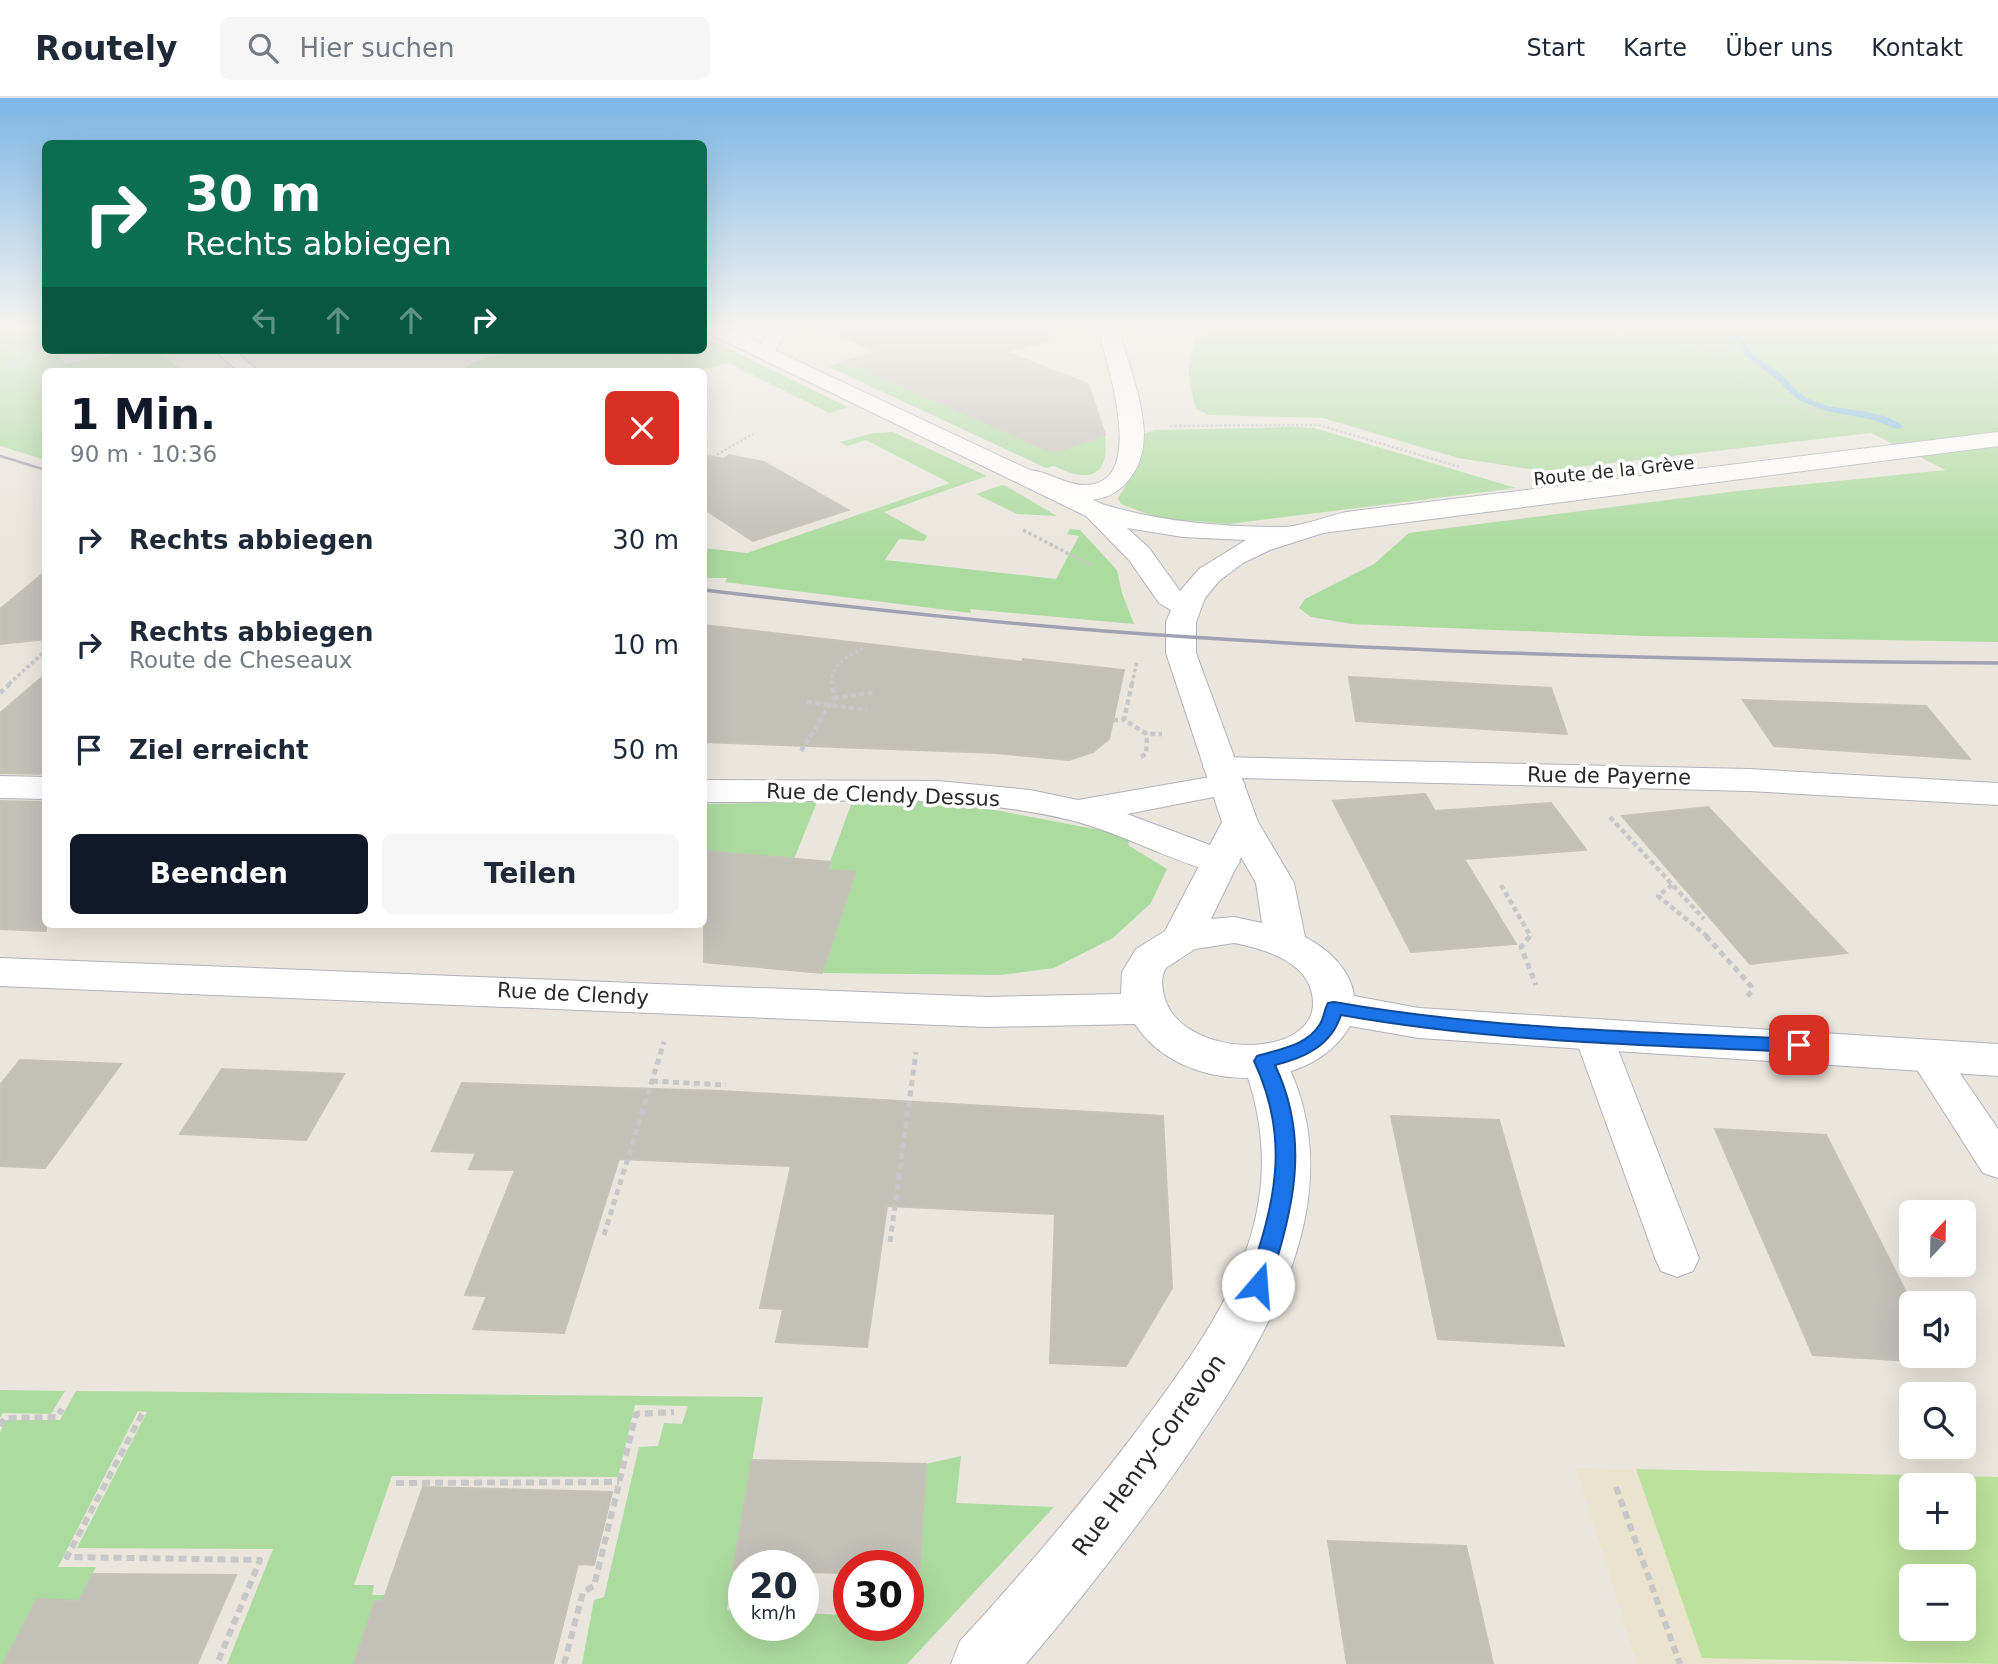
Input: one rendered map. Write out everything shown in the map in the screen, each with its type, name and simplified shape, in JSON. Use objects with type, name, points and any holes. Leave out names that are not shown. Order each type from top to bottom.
[{"type":"street","points":[[865,400],[1016,473],[1099,499],[1136,523],[1191,531],[1287,534]]},
{"type":"street","points":[[1099,499],[1129,464],[1132,423],[1125,400]]},
{"type":"street","name":"Route de la Grève","points":[[1185,606],[1201,581],[1221,566],[1240,554],[1287,534],[1390,513],[1998,439]]},
{"type":"street","points":[[1099,499],[1169,597],[1185,606],[1179,636],[1181,653],[1240,822],[1275,883],[1286,943]]},
{"type":"street","name":"Rue de Payerne","points":[[1073,809],[1145,802],[1224,776],[1551,775],[1749,780],[1998,793]]},
{"type":"street","points":[[0,788],[42,788]]},
{"type":"street","name":"Rue de Clendy Dessus","points":[[707,791],[945,793],[986,796],[1073,809],[1144,830],[1221,862]]},
{"type":"street","points":[[1182,937],[1240,822]]},
{"type":"street","points":[[1234,930],[1286,943],[1312,961],[1329,983],[1334,1008],[1328,1026],[1313,1043],[1291,1054],[1264,1061],[1234,1060],[1206,1054],[1180,1043],[1160,1027],[1146,1009],[1141,987],[1146,966],[1160,949],[1182,937],[1207,931],[1234,930]]},
{"type":"street","name":"Rue de Clendy","points":[[0,972],[987,1013],[1146,1009]]},
{"type":"street","points":[[1334,1008],[1419,1023],[1594,1037],[1748,1042],[1998,1060]]},
{"type":"street","name":"Rue Henry-Correvon","points":[[984,1664],[1044,1597],[1133,1482],[1222,1359],[1258,1285],[1278,1224],[1287,1164],[1279,1093],[1264,1061]]},
{"type":"lane","points":[[1594,1037],[1677,1258]]},
{"type":"lane","points":[[1926,1054],[1998,1162]]},
{"type":"path","points":[[1783,400],[1843,421]]},
{"type":"path","points":[[1165,426],[1319,425],[1460,467]]},
{"type":"path","points":[[713,457],[753,434]]},
{"type":"path","points":[[1023,530],[1095,568]]},
{"type":"path","points":[[799,755],[834,698],[831,675],[839,662],[863,648]]},
{"type":"path","points":[[0,693],[42,654]]},
{"type":"path","points":[[1124,720],[1137,661],[1148,660]]},
{"type":"path","points":[[834,698],[875,692]]},
{"type":"path","points":[[807,702],[828,707],[867,710]]},
{"type":"path","points":[[1113,720],[1124,720],[1147,734],[1169,734]]},
{"type":"path","points":[[1551,775],[1602,808],[1704,919]]},
{"type":"path","points":[[1501,885],[1531,937],[1521,947],[1536,984],[1531,992]]},
{"type":"path","points":[[1672,885],[1658,897],[1732,961],[1751,986],[1749,995]]},
{"type":"path","points":[[604,1235],[665,1038]]},
{"type":"path","points":[[890,1242],[916,1047]]},
{"type":"path","points":[[652,1081],[726,1085]]},
{"type":"path","points":[[0,1426],[5,1418],[57,1417],[62,1409]]},
{"type":"path","points":[[564,1664],[583,1592],[594,1586],[636,1414],[674,1412]]},
{"type":"path","points":[[142,1414],[68,1557],[260,1560],[217,1664]]},
{"type":"path","points":[[396,1483],[620,1482]]},
{"type":"path","points":[[1616,1487],[1680,1664]]},
{"type":"shaded area","points":[[1576,1468],[1899,1475],[1899,1550],[1976,1550],[1976,1477],[1998,1477],[1998,1664],[1637,1664]]},
{"type":"green space","points":[[0,400],[42,400],[42,459],[0,446]]},
{"type":"green space","points":[[803,400],[834,400],[848,407],[829,413]]},
{"type":"green space","points":[[900,400],[933,400],[1046,450],[1059,451],[1105,435],[1104,461],[1094,473],[1077,474],[1054,466],[1046,468]]},
{"type":"green space","points":[[1194,400],[1998,400],[1998,642],[1643,636],[1352,624],[1311,617],[1299,608],[1305,599],[1374,564],[1409,533],[1738,491],[1946,470],[1871,433],[1542,471],[1458,458],[1323,418],[1209,415],[1196,409]]},
{"type":"green space","points":[[1314,428],[1516,488],[1229,524],[1158,518],[1121,504],[1118,498],[1129,480],[1143,434],[1155,430]]},
{"type":"green space","points":[[893,432],[987,476],[884,512],[927,536],[924,541],[899,539],[885,560],[1056,579],[1079,536],[1067,534],[1070,529],[1080,530],[1117,570],[1122,593],[1134,624],[970,609],[971,613],[725,582],[727,578],[707,578],[707,548],[747,553],[950,483],[866,440],[847,446],[840,442],[873,433]]},
{"type":"green space","points":[[1002,485],[1057,516],[1017,514],[976,494]]},
{"type":"green space","points":[[817,802],[794,859],[707,851],[707,804]]},
{"type":"green space","points":[[852,802],[953,802],[1131,836],[1128,845],[1167,869],[1151,903],[1113,938],[1054,968],[1000,975],[822,973],[855,872],[827,870]]},
{"type":"green space","points":[[0,1390],[65,1391],[51,1414],[3,1413],[0,1418]]},
{"type":"green space","points":[[76,1391],[763,1397],[737,1550],[728,1550],[728,1641],[819,1641],[819,1614],[833,1614],[833,1641],[924,1641],[924,1550],[921,1550],[926,1464],[961,1456],[956,1503],[1054,1507],[907,1664],[582,1664],[594,1600],[604,1597],[639,1447],[658,1446],[664,1423],[682,1424],[688,1406],[635,1405],[618,1477],[392,1476],[354,1585],[374,1585],[372,1595],[411,1595],[408,1602],[375,1601],[354,1664],[227,1664],[273,1549],[77,1548],[147,1412],[138,1411],[58,1567],[96,1567],[79,1601],[37,1600],[3,1664],[0,1664],[0,1432],[7,1420],[60,1420]]},
{"type":"green space","points":[[1636,1469],[1899,1475],[1899,1550],[1976,1550],[1976,1477],[1998,1477],[1998,1664],[1702,1658]]},
{"type":"building","points":[[933,400],[1093,400],[1105,435],[1059,451],[1046,450]]},
{"type":"building","points":[[729,455],[764,462],[848,510],[753,541],[707,511],[707,456],[724,459]]},
{"type":"building","points":[[42,574],[42,639],[0,644],[0,609]]},
{"type":"building","points":[[707,625],[1022,662],[1023,659],[1124,670],[1109,739],[1093,752],[1069,760],[996,753],[707,742]]},
{"type":"building","points":[[42,677],[42,774],[0,773],[0,713]]},
{"type":"building","points":[[1349,677],[1551,688],[1567,734],[1356,721]]},
{"type":"building","points":[[1743,700],[1926,706],[1970,759],[1774,746]]},
{"type":"building","points":[[1425,794],[1435,811],[1551,803],[1586,850],[1464,859],[1516,944],[1411,952],[1333,801]]},
{"type":"building","points":[[0,801],[42,802],[42,928],[46,928],[46,931],[0,929]]},
{"type":"building","points":[[1708,807],[1847,953],[1750,964],[1622,816]]},
{"type":"building","points":[[707,851],[830,862],[827,870],[855,872],[822,973],[704,962]]},
{"type":"building","points":[[20,1060],[121,1064],[45,1168],[0,1166],[0,1085]]},
{"type":"building","points":[[222,1069],[344,1074],[306,1140],[180,1134]]},
{"type":"building","points":[[462,1083],[721,1091],[1163,1116],[1172,1288],[1126,1366],[1050,1363],[1055,1214],[887,1206],[867,1347],[776,1342],[783,1309],[760,1308],[791,1166],[619,1159],[564,1333],[473,1329],[487,1296],[465,1295],[515,1170],[469,1169],[476,1153],[432,1151]]},
{"type":"building","points":[[1391,1116],[1499,1120],[1564,1346],[1438,1339]]},
{"type":"building","points":[[1715,1129],[1826,1135],[1905,1291],[1899,1291],[1899,1360],[1813,1355]]},
{"type":"building","points":[[752,1460],[926,1464],[921,1550],[833,1550],[833,1573],[819,1572],[819,1550],[736,1550]]},
{"type":"building","points":[[423,1487],[612,1492],[594,1565],[578,1564],[553,1664],[354,1664],[375,1601],[383,1601]]},
{"type":"building","points":[[1328,1541],[1466,1546],[1493,1664],[1347,1664]]},
{"type":"building","points":[[93,1574],[236,1575],[197,1664],[3,1664],[37,1599],[79,1601]]},
{"type":"waterway","points":[[1806,400],[1829,409],[1877,418],[1899,427]]},
{"type":"railway","points":[[0,456],[42,469]]},
{"type":"railway","points":[[707,590],[1008,623],[1291,643],[1594,656],[1998,663]]},
{"type":"route","points":[[1258,1285],[1278,1224],[1287,1164],[1279,1093],[1264,1061],[1291,1054],[1313,1043],[1328,1026],[1334,1008],[1419,1023],[1594,1037],[1799,1045]]}]
